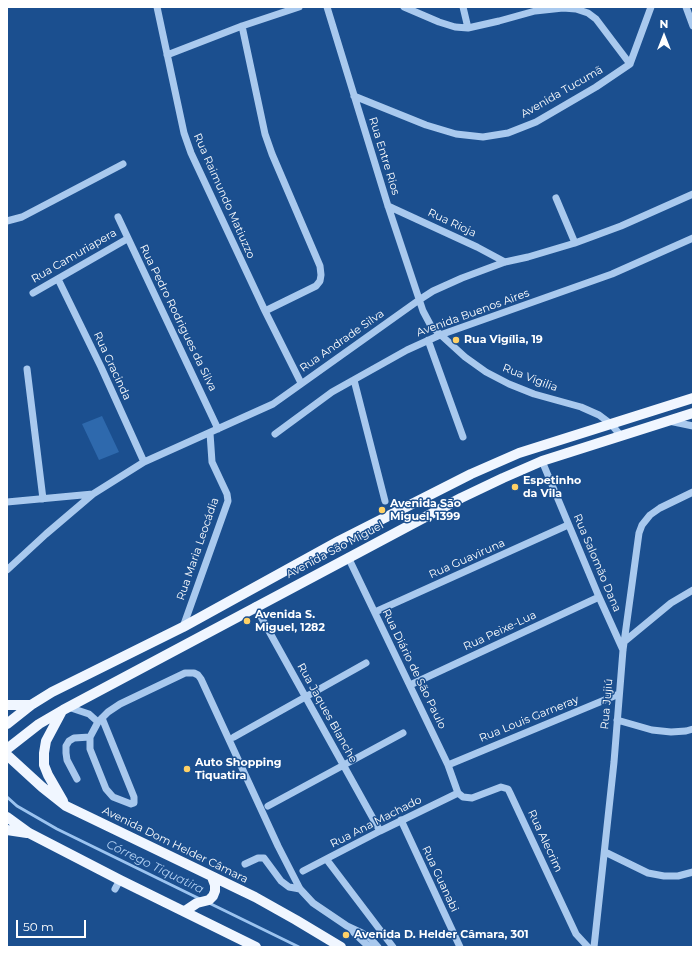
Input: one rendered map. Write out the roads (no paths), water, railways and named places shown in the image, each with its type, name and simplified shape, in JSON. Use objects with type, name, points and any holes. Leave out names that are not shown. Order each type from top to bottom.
[{"type":"main road","name":"Avenida São Miguel","points":[[7,724],[52,692],[183,627],[339,541],[471,474],[519,453],[693,398]]},
{"type":"main road","name":"Avenida São Miguel","points":[[7,749],[39,724],[66,708],[460,498],[542,461],[693,414]]},
{"type":"main road","points":[[7,705],[32,705]]},
{"type":"main road","points":[[66,708],[46,741],[44,765],[48,776],[66,806]]},
{"type":"main road","name":"Avenida Dom Helder Câmara","points":[[7,755],[42,787],[66,806],[255,897],[341,947]]},
{"type":"main road","points":[[7,817],[29,833],[118,884],[185,912],[256,947]]},
{"type":"main road","points":[[7,830],[29,833]]},
{"type":"main road","points":[[185,912],[197,903],[206,901],[213,896],[215,885],[212,877]]},
{"type":"street","name":"Rua Raimundo Matiuzzo","points":[[157,7],[184,133],[191,153],[265,311],[301,383]]},
{"type":"street","points":[[168,55],[242,26],[299,7]]},
{"type":"street","name":"Rua Entre Rios","points":[[327,7],[388,206],[423,311]]},
{"type":"street","points":[[404,7],[444,24],[468,28],[499,21],[535,9],[576,9],[588,13],[596,19],[630,64]]},
{"type":"street","points":[[463,7],[468,28]]},
{"type":"street","points":[[630,64],[651,7]]},
{"type":"street","points":[[686,7],[693,26]]},
{"type":"street","points":[[242,26],[265,134],[272,154],[320,266],[321,275],[320,281],[316,286],[265,311]]},
{"type":"street","name":"Avenida Tucumã","points":[[354,96],[426,125],[456,134],[483,137],[508,133],[536,122],[596,87],[630,64]]},
{"type":"street","points":[[7,221],[22,217],[123,164]]},
{"type":"street","name":"Rua Andrade Silva","points":[[7,502],[93,494],[144,462],[273,404],[419,300],[462,278],[505,262],[575,243],[621,226],[693,194]]},
{"type":"street","points":[[556,198],[575,243]]},
{"type":"street","name":"Rua Rioja","points":[[388,206],[477,247],[505,262]]},
{"type":"street","name":"Rua Pedro Rodrigues da Silva","points":[[118,218],[218,429]]},
{"type":"street","name":"Avenida Buenos Aires","points":[[275,434],[332,392],[386,360],[428,340],[612,274],[693,238]]},
{"type":"street","name":"Rua Camuriapera","points":[[33,293],[127,239]]},
{"type":"street","name":"Rua Gracinda","points":[[58,279],[144,462]]},
{"type":"street","name":"Rua Vigilia","points":[[423,311],[431,326],[440,335],[465,357],[486,372],[509,384],[534,394],[599,415],[611,424],[621,436]]},
{"type":"street","points":[[428,340],[463,437]]},
{"type":"street","points":[[27,369],[43,498]]},
{"type":"street","points":[[354,380],[385,501]]},
{"type":"street","points":[[667,421],[693,426]]},
{"type":"street","name":"Rua Maria Leocádia","points":[[183,627],[228,501],[227,494],[212,462],[210,433]]},
{"type":"street","name":"Rua Salomão Dana","points":[[542,461],[568,525],[623,650]]},
{"type":"street","name":"Rua Jujiú","points":[[594,947],[614,762],[623,650],[636,545],[642,525],[650,515],[660,508],[693,492]]},
{"type":"street","points":[[7,570],[41,538],[93,494]]},
{"type":"street","name":"Rua Guaviruna","points":[[375,612],[568,525]]},
{"type":"street","name":"Rua Diário de São Paulo","points":[[348,557],[448,765],[458,793]]},
{"type":"street","points":[[625,642],[671,603],[693,590]]},
{"type":"street","name":"Rua Peixe-Lua","points":[[410,685],[599,597]]},
{"type":"street","name":"Rua Jaques Blanche","points":[[255,606],[380,831]]},
{"type":"street","points":[[234,737],[366,663]]},
{"type":"street","points":[[66,708],[89,714],[100,720],[134,797],[134,803],[128,804],[113,797],[106,789],[90,749],[90,738],[100,720],[120,704],[185,673],[194,673],[198,675],[278,846],[300,888],[313,903],[347,926],[370,938],[378,947]]},
{"type":"street","name":"Rua Louis Garneray","points":[[448,765],[619,694]]},
{"type":"street","points":[[617,720],[652,730],[686,731],[693,729]]},
{"type":"street","points":[[268,806],[403,733]]},
{"type":"street","points":[[77,779],[67,760],[66,746],[69,741],[74,738],[90,738]]},
{"type":"street","name":"Rua Alecrim","points":[[458,793],[463,797],[472,798],[501,787],[508,789],[576,934],[588,947]]},
{"type":"street","name":"Rua Ana Machado","points":[[303,872],[401,820],[458,793]]},
{"type":"street","name":"Rua Guanabi","points":[[401,820],[460,947]]},
{"type":"street","points":[[605,852],[648,873],[678,876],[693,872]]},
{"type":"street","points":[[245,864],[258,858],[264,858],[281,881],[289,887],[300,888]]},
{"type":"street","points":[[327,860],[393,947]]},
{"type":"street","points":[[347,926],[369,947]]},
{"type":"waterway","name":"Córrego Tiquatira","points":[[7,797],[17,806],[57,829],[200,899]]},
{"type":"waterway","name":"Córrego Tiquatira","points":[[209,903],[299,947]]},
{"type":"place","name":"Rua Vigília, 19","points":[[456,340]]},
{"type":"place","name":"Espetinho da Vila","points":[[515,487]]},
{"type":"place","name":"Avenida São Miguel, 1399","points":[[382,510]]},
{"type":"place","name":"Avenida S. Miguel, 1282","points":[[247,621]]},
{"type":"place","name":"Auto Shopping Tiquatira","points":[[187,769]]},
{"type":"place","name":"Avenida D. Helder Câmara, 301","points":[[346,935]]}]
